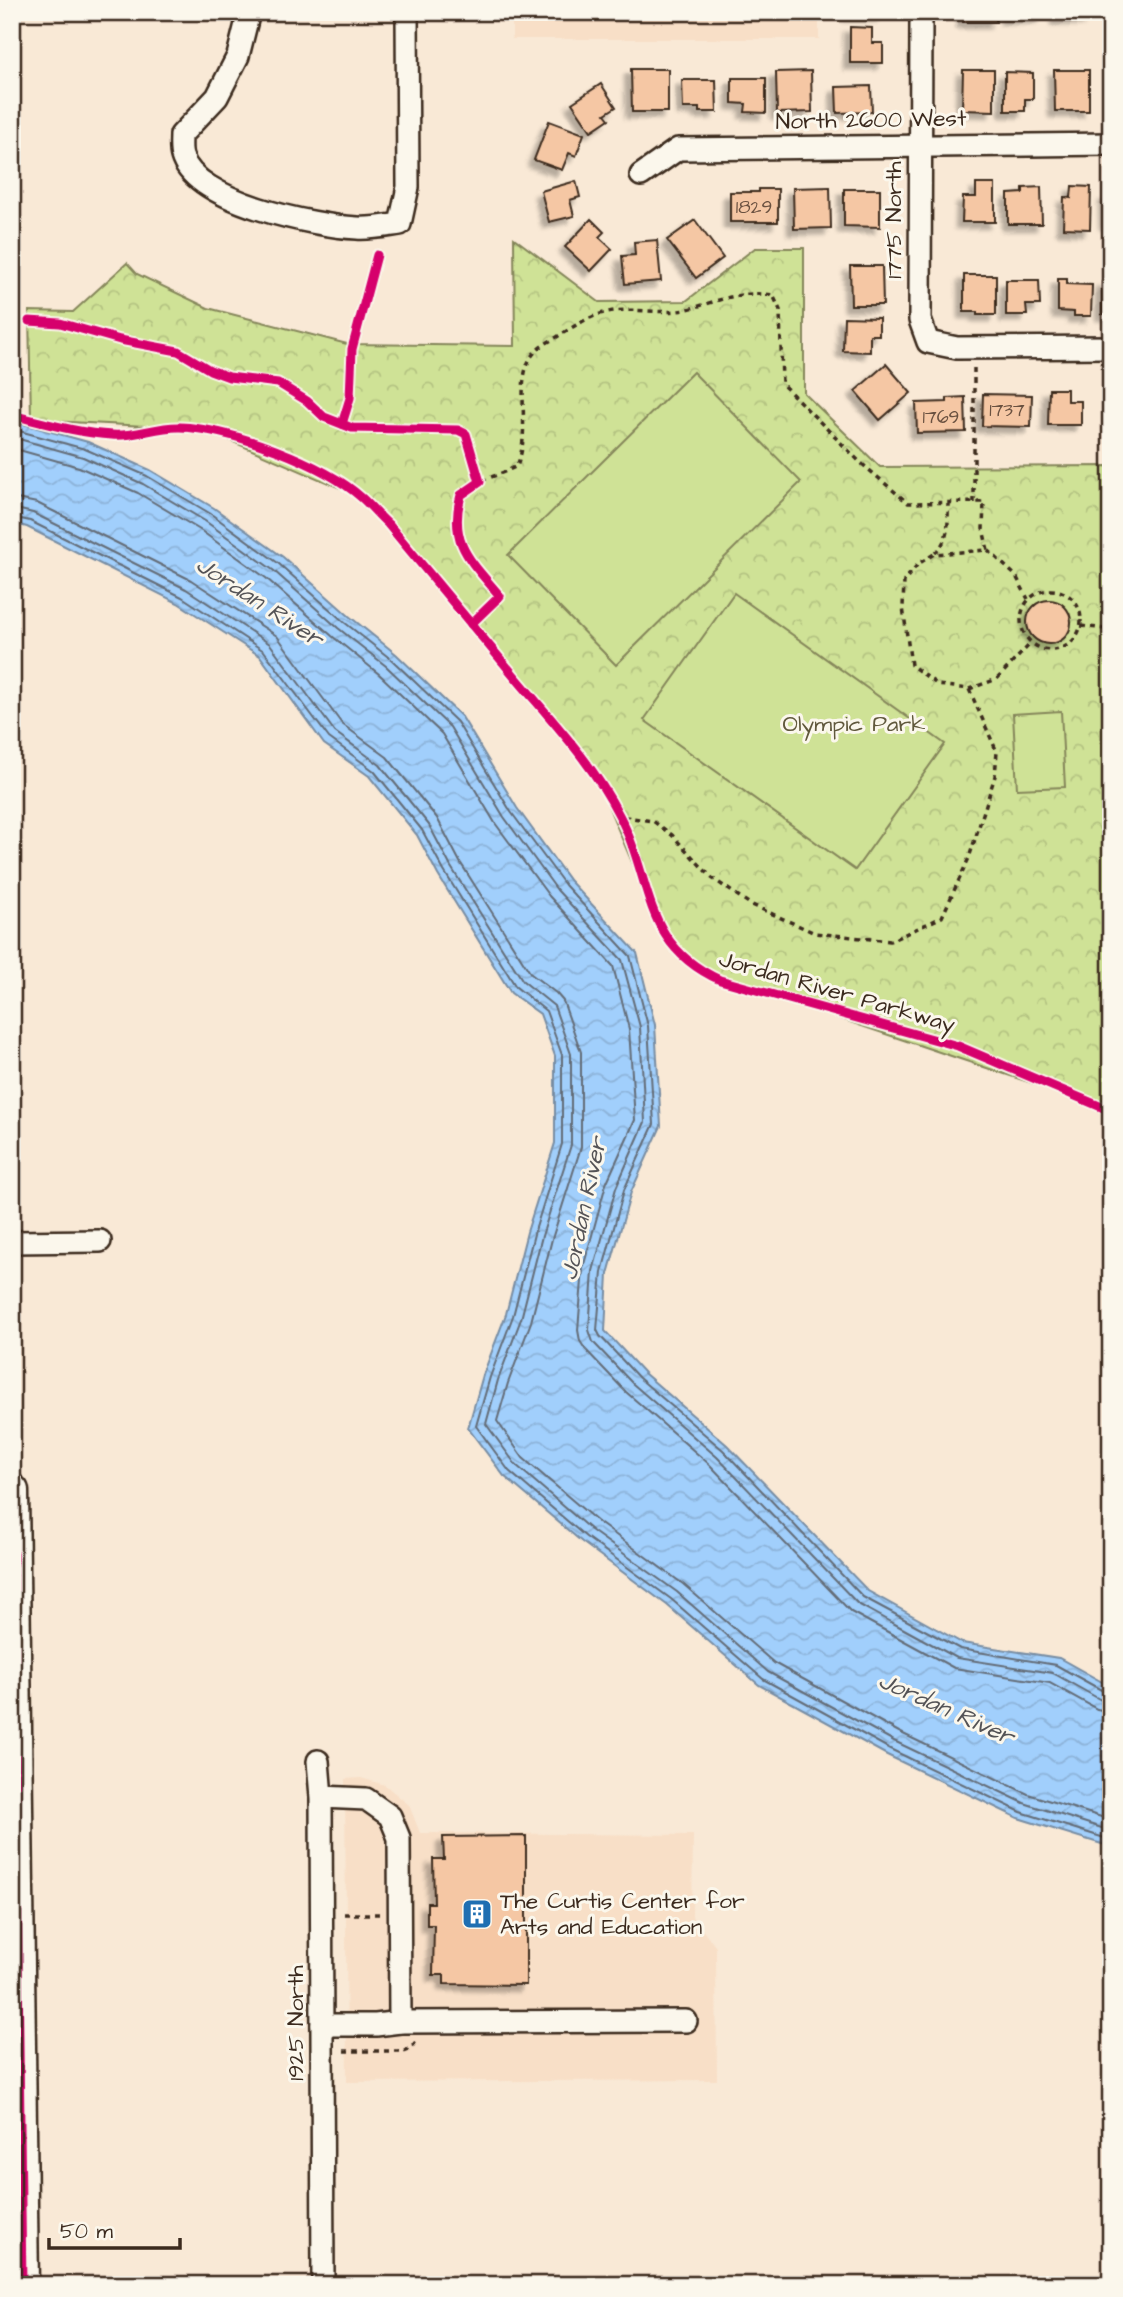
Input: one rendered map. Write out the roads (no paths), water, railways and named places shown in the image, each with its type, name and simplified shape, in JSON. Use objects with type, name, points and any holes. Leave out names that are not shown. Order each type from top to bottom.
[{"type":"highway","points":[[12,1491],[22,2285]]},
{"type":"street","points":[[249,12],[238,56],[216,97],[181,135],[182,158],[198,179],[221,195],[240,203],[324,224],[360,229],[400,224],[408,187],[407,12]]},
{"type":"street","name":"1775 North","points":[[921,12],[920,320],[928,342],[957,348],[1111,347]]},
{"type":"street","name":"North 2600 West","points":[[641,176],[678,149],[1111,144]]},
{"type":"street","points":[[12,1242],[100,1241]]},
{"type":"street","name":"1925 North","points":[[318,1761],[321,1797],[323,2285]]},
{"type":"street","points":[[321,1797],[366,1799],[390,1816],[399,1838],[400,2022]]},
{"type":"street","points":[[322,2025],[400,2022],[685,2021]]},
{"type":"water","name":"Jordan River","points":[[12,421],[88,442],[150,470],[214,508],[283,557],[396,654],[462,717],[517,808],[570,881],[637,953],[655,1025],[661,1126],[631,1192],[608,1274],[605,1331],[644,1373],[727,1445],[868,1591],[962,1643],[1059,1658],[1111,1687],[1111,1847],[1018,1818],[887,1755],[759,1685],[667,1605],[582,1542],[504,1476],[468,1428],[483,1375],[506,1314],[527,1232],[555,1143],[555,1056],[540,1014],[511,993],[438,875],[417,835],[369,776],[324,744],[260,656],[178,603],[27,527],[12,523]]},
{"type":"place","name":"The Curtis Center for Arts and Education","points":[[477,1914]]},
{"type":"park label","name":"Olympic Park","points":[[854,724]]}]
